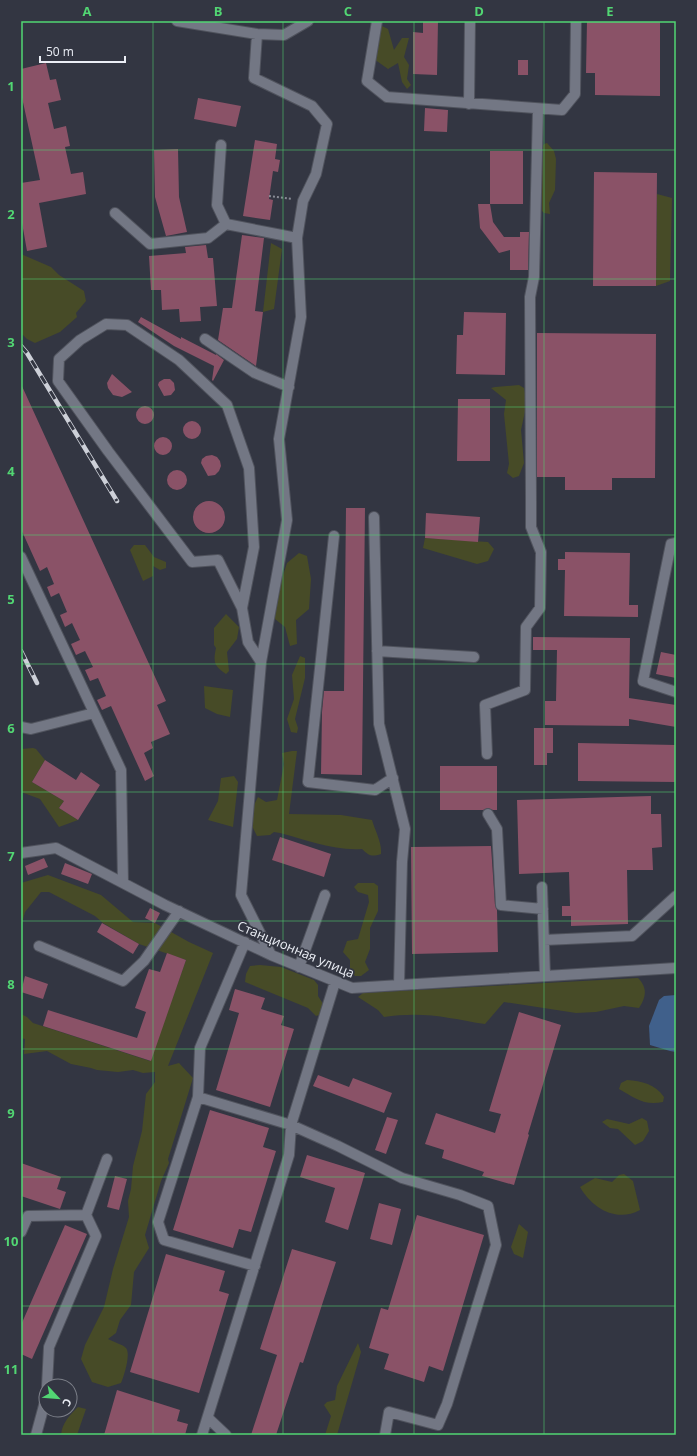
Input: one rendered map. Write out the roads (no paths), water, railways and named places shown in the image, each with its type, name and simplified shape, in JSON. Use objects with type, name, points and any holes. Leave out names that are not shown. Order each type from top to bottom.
[{"type":"street","points":[[177,21],[257,34],[284,35],[308,21]]},
{"type":"street","points":[[377,21],[367,80],[387,98],[562,110],[575,94],[576,21]]},
{"type":"street","points":[[469,104],[470,21]]},
{"type":"street","points":[[257,34],[254,78],[312,106],[327,124],[316,174],[304,201],[297,238],[301,317],[279,439],[287,520],[261,662],[241,895],[270,955]]},
{"type":"street","points":[[487,754],[485,706],[525,690],[526,626],[540,608],[541,552],[531,527],[530,297],[534,277],[538,109]]},
{"type":"street","points":[[221,145],[217,205],[226,224]]},
{"type":"street","points":[[115,213],[150,244],[208,238],[226,224],[297,238]]},
{"type":"street","points":[[242,608],[254,547],[249,468],[227,405],[179,360],[127,325],[106,324],[80,340],[59,359],[58,380],[108,450],[192,562],[218,560],[242,608],[248,642],[261,662]]},
{"type":"street","points":[[205,339],[255,373],[289,387]]},
{"type":"street","points":[[374,517],[379,724],[405,829],[402,862],[399,985]]},
{"type":"street","points":[[334,536],[308,782],[375,790],[392,778]]},
{"type":"street","points":[[676,543],[671,544],[643,681],[676,692]]},
{"type":"street","points":[[21,557],[121,770],[123,883]]},
{"type":"street","points":[[378,651],[474,657]]},
{"type":"street","points":[[21,727],[31,729],[94,713]]},
{"type":"street","points":[[488,814],[497,829],[501,905],[543,909]]},
{"type":"street","name":"Станционная улица","points":[[21,853],[56,848],[123,883],[270,955],[352,988],[676,968]]},
{"type":"street","points":[[542,887],[545,976]]},
{"type":"street","points":[[299,967],[325,894]]},
{"type":"street","points":[[544,940],[632,936],[676,896]]},
{"type":"street","points":[[39,946],[123,981],[144,961],[179,911]]},
{"type":"street","points":[[245,942],[200,1048],[198,1097],[158,1222],[164,1240],[255,1266]]},
{"type":"street","points":[[202,1435],[289,1155],[291,1125],[335,982]]},
{"type":"street","points":[[198,1097],[291,1125],[338,1146],[402,1178],[460,1195],[488,1206],[496,1245],[447,1404],[438,1426],[389,1412],[385,1435]]},
{"type":"street","points":[[47,1378],[49,1347],[96,1236],[86,1215],[107,1159]]},
{"type":"street","points":[[21,1232],[28,1216],[86,1215]]},
{"type":"street","points":[[36,1435],[41,1418]]},
{"type":"street","points":[[208,1418],[226,1435]]},
{"type":"water","points":[[676,995],[676,1052],[650,1045],[649,1026],[659,1000],[664,996]]},
{"type":"railway","points":[[21,346],[27,353],[117,501]]},
{"type":"railway","points":[[21,651],[37,683]]}]
